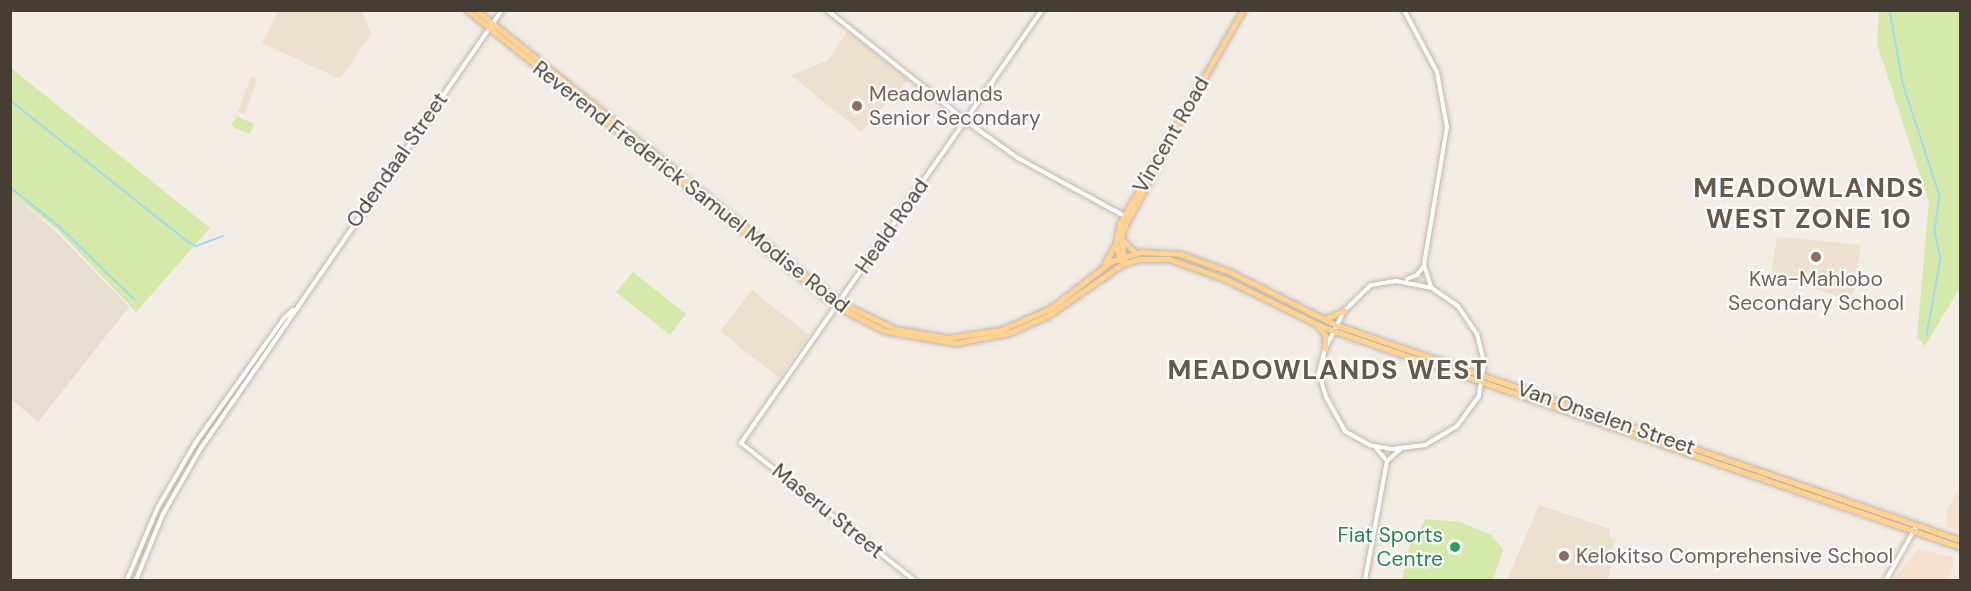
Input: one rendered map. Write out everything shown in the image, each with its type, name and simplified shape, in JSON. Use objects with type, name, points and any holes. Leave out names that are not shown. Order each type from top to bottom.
[{"type":"main road","name":"Reverend Frederick Samuel Modise Road","points":[[467,10],[491,26],[838,304],[902,336],[945,343],[1009,333],[1040,321],[1123,260]]},
{"type":"main road","name":"Reverend Frederick Samuel Modise Road","points":[[476,10],[491,26]]},
{"type":"main road","name":"Vincent Road","points":[[1123,260],[1118,241],[1126,217],[1244,10]]},
{"type":"main road","points":[[1104,264],[1118,241],[1136,253]]},
{"type":"main road","name":"Van Onselen Street","points":[[1123,260],[1136,253],[1172,253],[1218,267],[1335,328],[1483,383],[1915,528],[1960,540]]},
{"type":"main road","name":"Reverend Frederick Samuel Modise Road","points":[[838,304],[895,329],[948,338],[967,336],[1012,327],[1039,315],[1104,264],[1123,260]]},
{"type":"main road","name":"Van Onselen Street","points":[[1123,260],[1178,261],[1225,279],[1314,324],[1335,328],[1484,376],[1915,528],[1960,547]]},
{"type":"main road","points":[[1323,320],[1344,311]]},
{"type":"main road","points":[[1314,324],[1325,334],[1325,349]]},
{"type":"street","name":"Odendaal Street","points":[[136,580],[182,479],[294,310],[502,10]]},
{"type":"street","points":[[827,10],[966,121],[1031,166],[1126,217]]},
{"type":"street","name":"Heald Road","points":[[741,443],[1042,10]]},
{"type":"street","points":[[1404,10],[1437,72],[1447,127],[1424,265],[1417,275],[1404,280],[1371,285],[1344,311],[1325,349],[1319,380],[1335,416],[1345,431],[1374,446],[1401,449],[1425,446],[1450,433],[1471,411],[1484,376],[1482,348],[1470,319],[1453,301],[1432,288],[1404,280]]},
{"type":"street","points":[[1424,265],[1432,288]]},
{"type":"street","name":"Odendaal Street","points":[[127,580],[158,507],[196,442],[284,318],[294,310]]},
{"type":"street","name":"Maseru Street","points":[[741,443],[914,580]]},
{"type":"street","points":[[1374,446],[1387,461]]},
{"type":"street","points":[[1365,580],[1387,461],[1401,449]]},
{"type":"street","points":[[1886,580],[1915,528]]},
{"type":"shaded area","points":[[278,11],[362,12],[371,34],[340,79],[262,43]]},
{"type":"shaded area","name":"Meadowlands Senior Secondary","points":[[848,31],[908,80],[861,132],[791,75],[827,61]]},
{"type":"shaded area","points":[[251,76],[257,79],[245,114],[238,112]]},
{"type":"shaded area","points":[[11,193],[56,232],[129,307],[38,422],[11,399]]},
{"type":"shaded area","name":"Kwa-Mahlobo Secondary School","points":[[1777,237],[1861,245],[1852,301],[1771,274]]},
{"type":"shaded area","points":[[752,290],[809,335],[779,378],[720,331]]},
{"type":"shaded area","points":[[1960,487],[1960,530],[1946,527],[1947,509]]},
{"type":"shaded area","name":"Kelokitso Comprehensive School","points":[[1539,505],[1610,529],[1609,536],[1615,539],[1608,580],[1507,580]]},
{"type":"shaded area","points":[[1918,549],[1954,557],[1949,580],[1893,580]]},
{"type":"green space","points":[[1879,11],[1960,11],[1960,287],[1925,346],[1917,337],[1929,202],[1877,44]]},
{"type":"green space","points":[[11,68],[210,228],[136,312],[57,229],[11,193]]},
{"type":"green space","points":[[236,116],[254,124],[250,134],[231,126]]},
{"type":"green space","points":[[633,272],[686,314],[670,335],[616,292]]},
{"type":"green space","name":"Fiat Sports Centre","points":[[1425,519],[1460,522],[1492,535],[1503,550],[1493,580],[1402,580],[1410,542],[1414,543]]},
{"type":"waterway","points":[[1890,10],[1903,83],[1940,196],[1935,232],[1941,259],[1927,335]]},
{"type":"waterway","points":[[10,100],[190,243],[196,246],[223,236]]},
{"type":"waterway","points":[[10,187],[58,225],[135,300]]},
{"type":"place","name":"Meadowlands Senior Secondary","points":[[857,106]]},
{"type":"place","name":"Kwa-Mahlobo Secondary School","points":[[1816,257]]},
{"type":"place","name":"Fiat Sports Centre","points":[[1455,547]]},
{"type":"place","name":"Kelokitso Comprehensive School","points":[[1564,556]]},
{"type":"district","name":"MEADOWLANDS WEST ZONE 10","points":[[1809,202]]},
{"type":"district","name":"MEADOWLANDS WEST","points":[[1328,370]]}]
